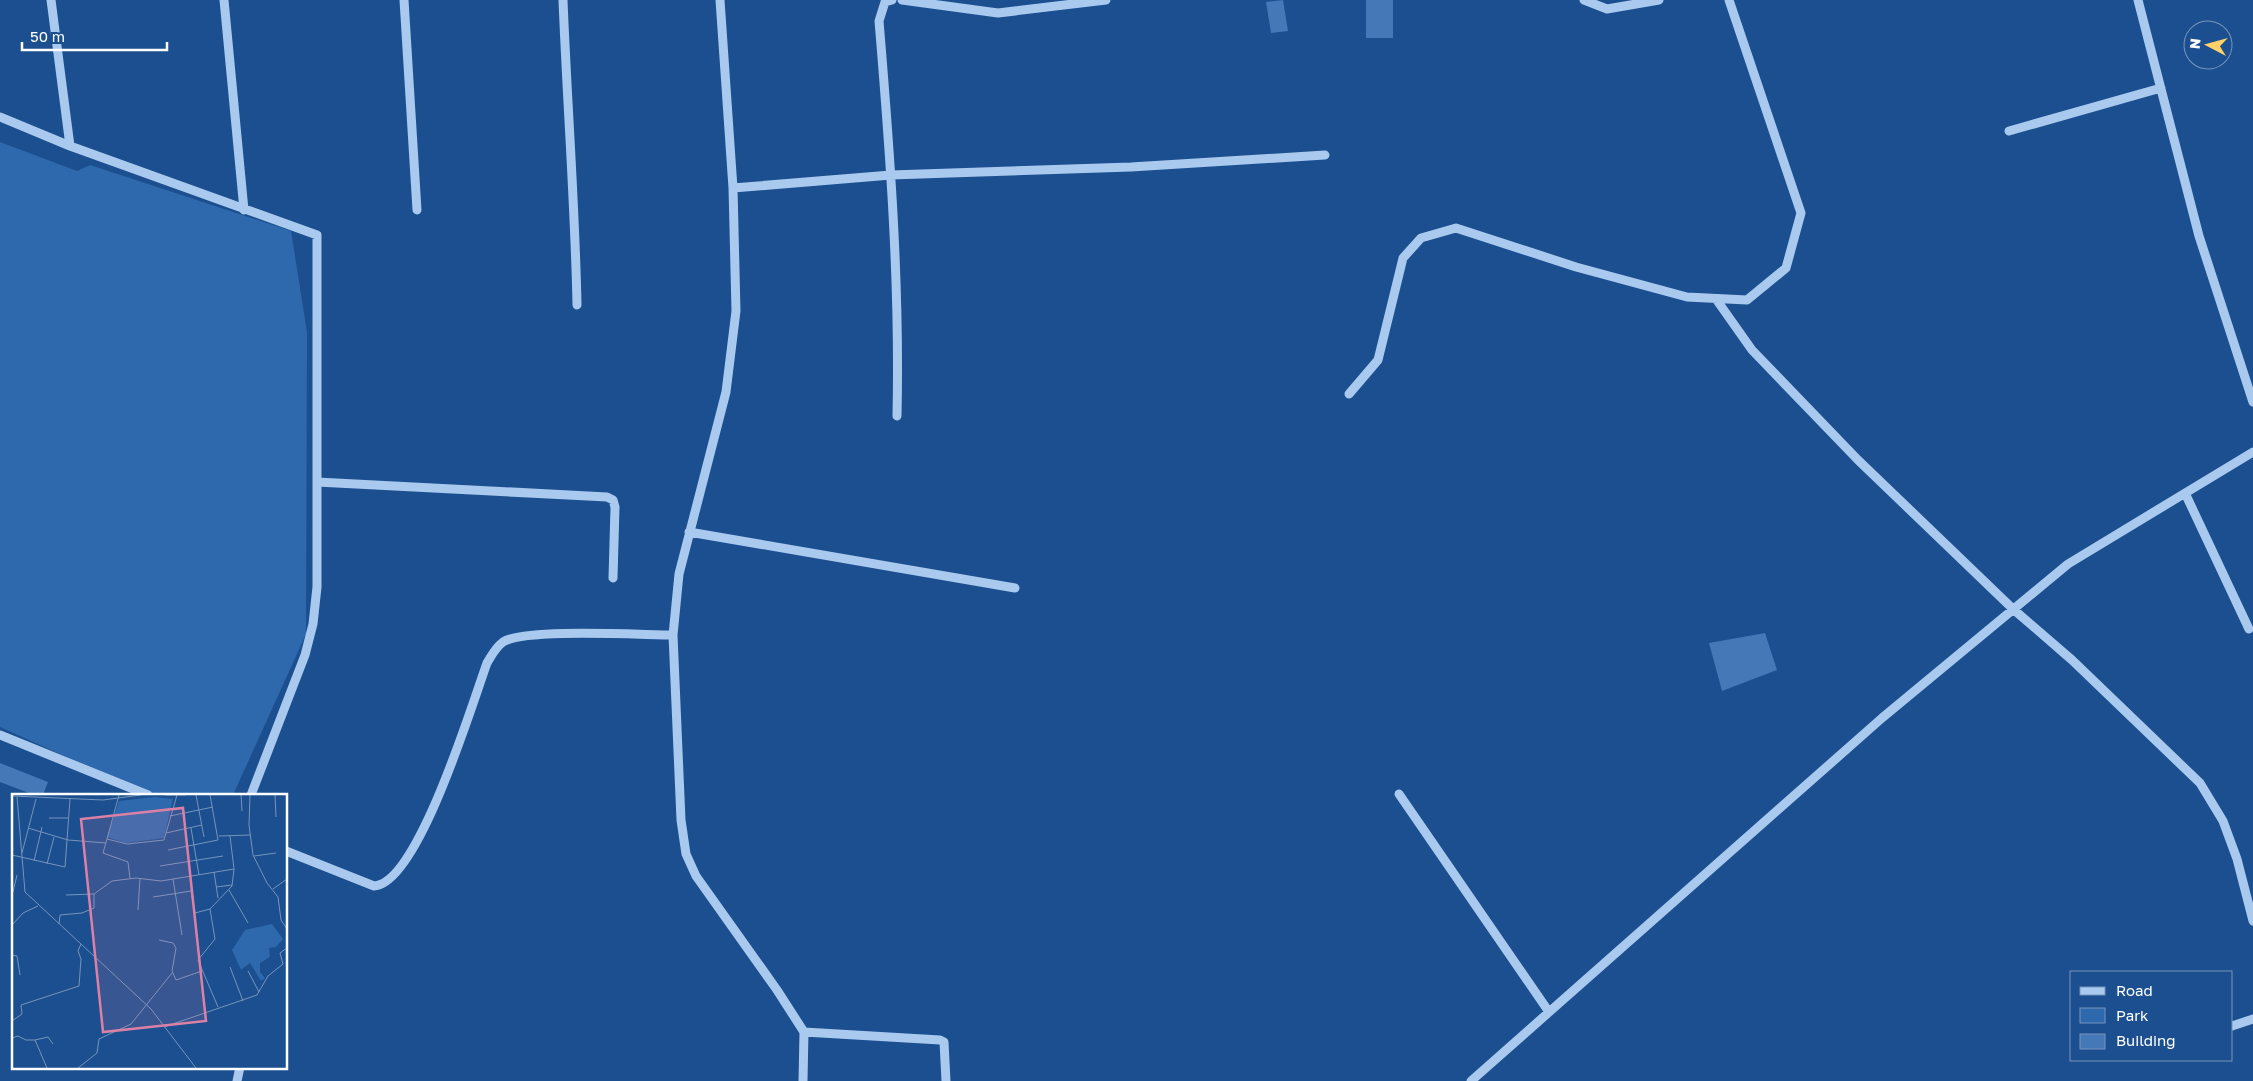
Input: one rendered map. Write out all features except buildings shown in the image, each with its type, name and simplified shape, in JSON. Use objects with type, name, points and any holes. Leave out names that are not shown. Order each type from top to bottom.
[{"type":"street","points":[[51,0],[70,146]]},
{"type":"street","points":[[224,0],[244,210]]},
{"type":"street","points":[[404,0],[417,210]]},
{"type":"street","points":[[563,0],[570,159],[576,236],[577,305]]},
{"type":"street","points":[[720,0],[733,188],[736,311],[732,360],[726,392],[689,532],[680,574],[673,635],[681,820],[686,854],[707,894],[777,990],[804,1032],[803,1081]]},
{"type":"street","points":[[892,0],[885,2],[879,21],[891,175],[899,335],[897,416]]},
{"type":"street","points":[[902,0],[998,13],[1106,0]]},
{"type":"street","points":[[1584,0],[1607,9],[1659,0]]},
{"type":"street","points":[[1349,394],[1378,360],[1403,258],[1421,238],[1456,228],[1576,267],[1687,297],[1747,300],[1786,268],[1801,213],[1729,0]]},
{"type":"street","points":[[2138,0],[2199,236],[2253,402]]},
{"type":"street","points":[[2009,131],[2161,88]]},
{"type":"street","points":[[0,117],[70,146],[317,235],[318,482],[317,587],[314,624],[305,655],[251,794]]},
{"type":"street","points":[[733,188],[891,175],[1131,167],[1325,155]]},
{"type":"street","points":[[1716,299],[1759,357],[1858,460],[2013,609],[2072,660],[2200,783],[2223,821],[2238,859],[2253,921]]},
{"type":"street","points":[[1471,1081],[1882,718],[2068,564],[2253,452]]},
{"type":"street","points":[[318,482],[608,497],[612,500],[615,507],[613,578]]},
{"type":"street","points":[[2185,493],[2249,629]]},
{"type":"street","points":[[689,532],[1015,588]]},
{"type":"street","points":[[288,852],[374,886],[382,886],[390,880],[421,836],[436,804],[487,664],[494,651],[504,641],[536,634],[673,635]]},
{"type":"street","points":[[0,735],[146,794]]},
{"type":"street","points":[[1399,794],[1549,1012]]},
{"type":"street","points":[[2233,1026],[2253,1019]]},
{"type":"street","points":[[804,1032],[940,1040],[944,1042],[945,1048],[946,1081]]},
{"type":"street","points":[[237,1081],[240,1068]]},
{"type":"green space","points":[[0,142],[77,171],[90,165],[291,231],[307,332],[306,634],[233,794],[149,794],[0,727]]}]
